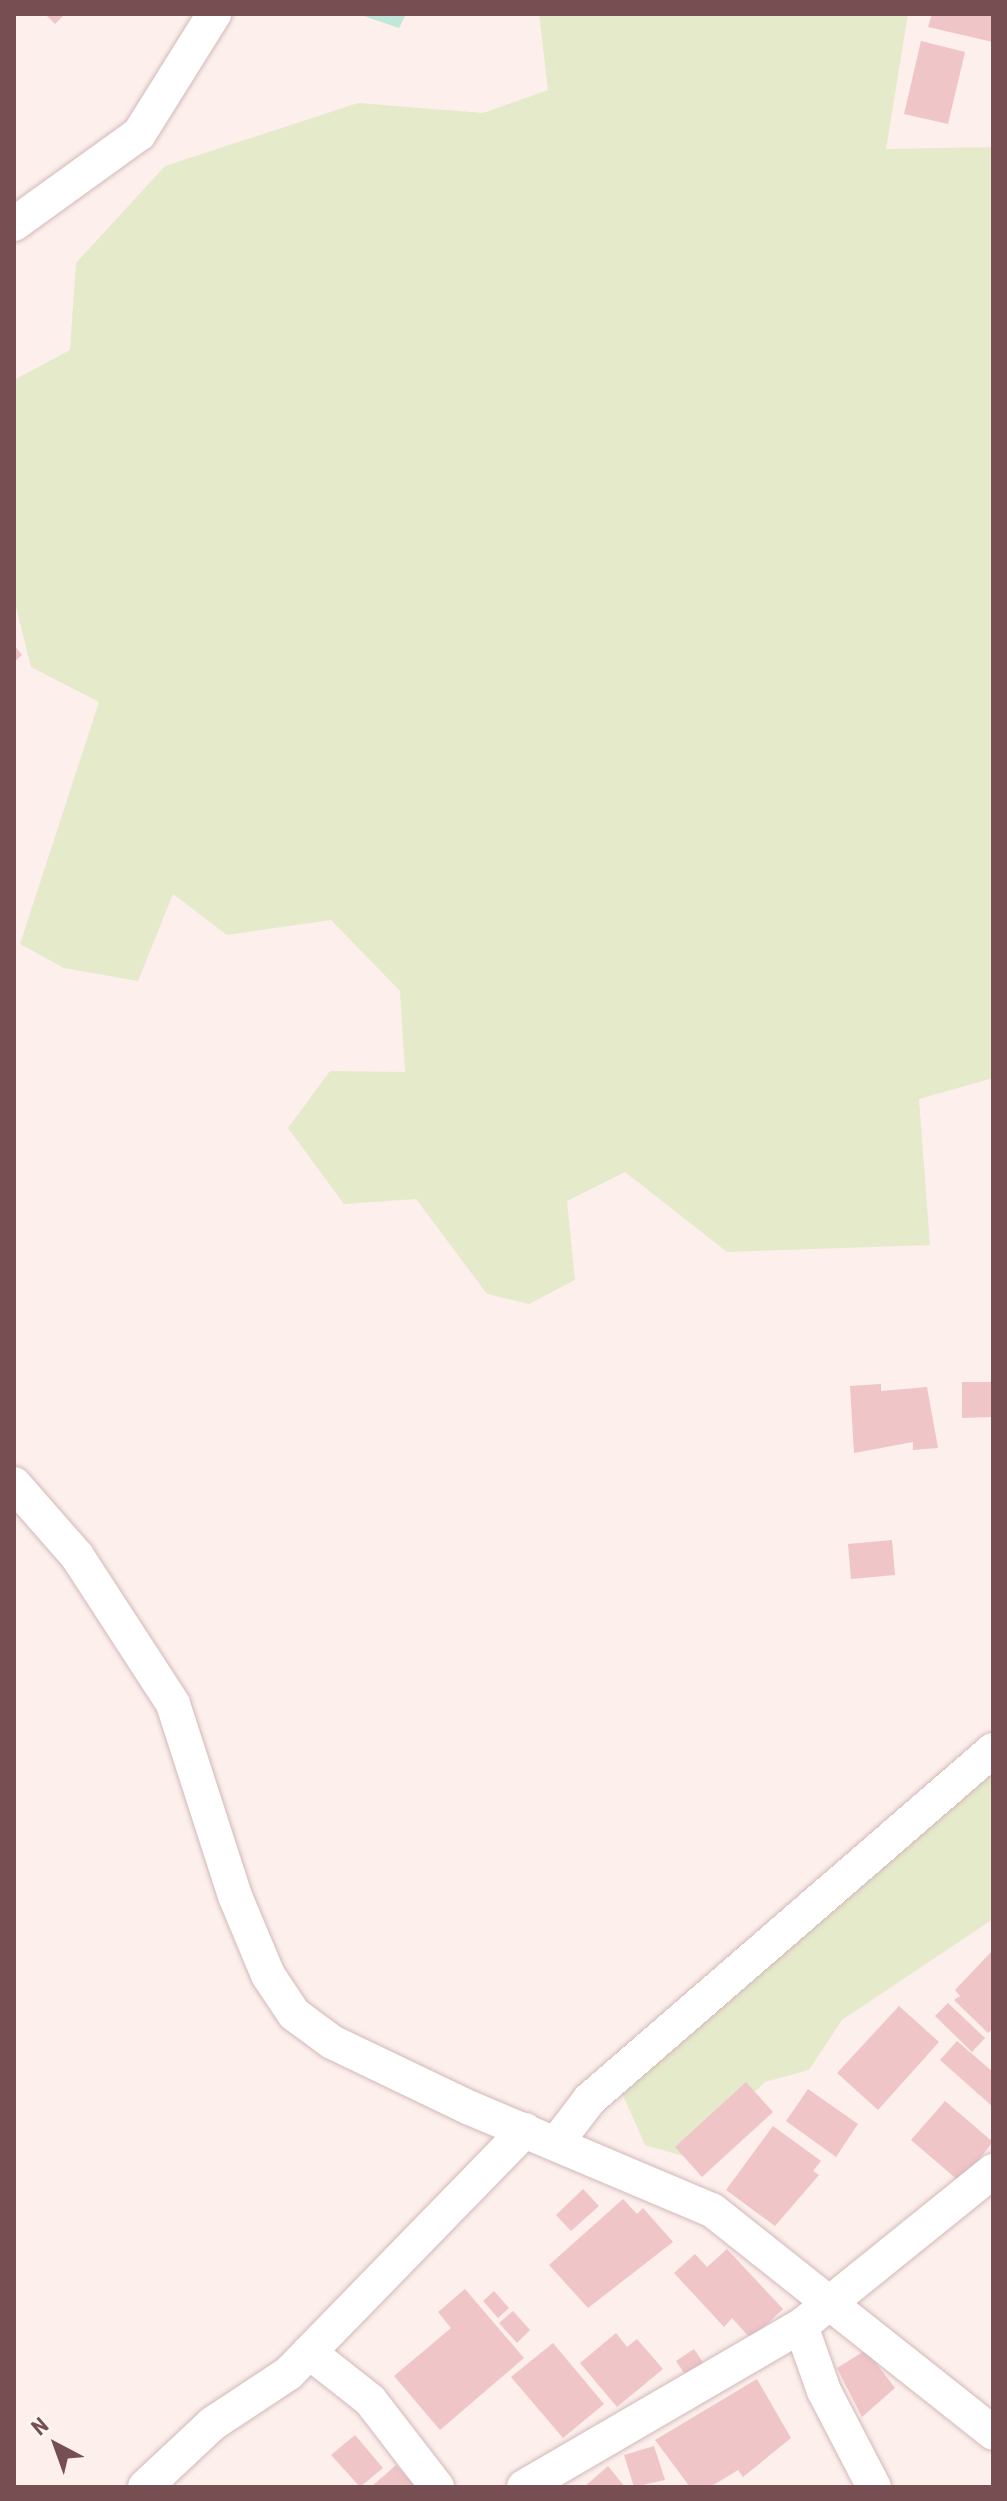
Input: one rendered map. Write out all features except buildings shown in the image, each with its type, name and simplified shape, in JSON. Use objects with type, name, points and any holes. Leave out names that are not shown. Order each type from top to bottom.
[{"type":"street","points":[[14,224],[139,134],[214,14]]},
{"type":"street","points":[[14,1484],[77,1556],[173,1704],[235,1896],[268,1975],[294,2014],[332,2042],[525,2130],[712,2210],[835,2302],[993,2433]]},
{"type":"street","points":[[557,2142],[590,2099],[993,1750]]},
{"type":"street","points":[[145,2487],[212,2424],[309,2352],[525,2130]]},
{"type":"street","points":[[524,2487],[801,2326],[835,2302],[993,2171]]},
{"type":"street","points":[[801,2326],[824,2391],[874,2487]]},
{"type":"street","points":[[309,2352],[370,2400],[437,2487]]},
{"type":"shaded area","points":[[358,14],[406,14],[399,28]]},
{"type":"shaded area","points":[[539,14],[908,14],[886,149],[993,147],[993,1078],[919,1099],[930,1245],[727,1252],[625,1172],[567,1201],[575,1280],[529,1304],[487,1294],[416,1199],[344,1204],[288,1128],[330,1071],[405,1072],[400,991],[331,920],[227,935],[173,894],[138,981],[64,968],[20,944],[99,702],[31,667],[14,599],[14,380],[70,350],[76,263],[165,166],[358,103],[483,113],[548,90]]},
{"type":"shaded area","points":[[993,1764],[993,1919],[842,2020],[809,2070],[765,2082],[687,2157],[645,2145],[621,2091]]}]
